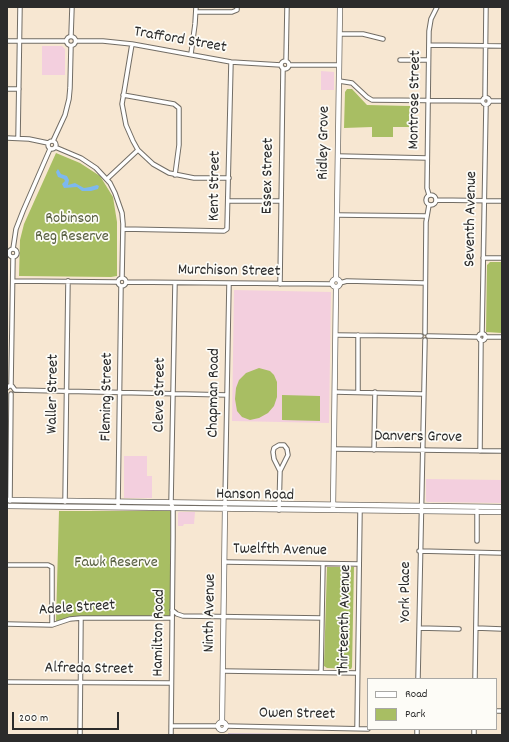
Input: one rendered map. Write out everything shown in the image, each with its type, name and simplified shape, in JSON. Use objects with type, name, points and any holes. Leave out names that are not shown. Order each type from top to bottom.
[{"type":"main road","name":"Ridley Grove","points":[[338,281],[337,215],[340,7]]},
{"type":"main road","points":[[333,508],[336,335],[333,281],[338,281],[338,287],[334,286]]},
{"type":"main road","name":"Hanson Road","points":[[9,500],[333,508],[360,511],[421,509],[502,512]]},
{"type":"main road","points":[[360,511],[363,505]]},
{"type":"main road","name":"Hanson Road","points":[[333,508],[363,505],[421,509]]},
{"type":"main road","name":"Hanson Road","points":[[9,506],[173,508],[225,506]]},
{"type":"main road","name":"Ninth Avenue","points":[[224,724],[223,671],[225,506]]},
{"type":"main road","name":"Hanson Road","points":[[477,510],[502,507]]},
{"type":"main road","points":[[221,731],[219,724],[224,724]]},
{"type":"street","points":[[18,138],[20,7]]},
{"type":"street","points":[[66,41],[68,37],[71,36],[72,7]]},
{"type":"street","points":[[191,54],[196,7]]},
{"type":"street","points":[[196,12],[232,12],[237,10],[236,7]]},
{"type":"street","points":[[287,7],[286,61],[289,65]]},
{"type":"street","name":"Montrose Street","points":[[428,196],[427,158],[429,24],[437,7]]},
{"type":"street","points":[[482,101],[485,97],[486,7]]},
{"type":"street","points":[[340,34],[363,34],[383,39]]},
{"type":"street","points":[[53,142],[65,115],[69,99],[71,46],[74,45],[76,41],[74,37],[71,36]]},
{"type":"street","points":[[7,41],[66,41]]},
{"type":"street","points":[[66,41],[68,45],[71,46]]},
{"type":"street","name":"Trafford Street","points":[[76,41],[103,41],[132,44],[231,62],[282,67]]},
{"type":"street","points":[[132,44],[123,95],[123,114],[133,142],[138,150],[152,164],[175,175],[194,178],[229,178]]},
{"type":"street","points":[[429,45],[502,46]]},
{"type":"street","points":[[400,60],[428,60]]},
{"type":"street","points":[[286,61],[282,62],[282,67],[287,68],[289,65],[339,65]]},
{"type":"street","name":"Kent Street","points":[[123,230],[224,231],[227,229],[231,62]]},
{"type":"street","name":"Essex Street","points":[[280,284],[282,67]]},
{"type":"street","points":[[340,82],[352,83],[367,98],[372,100],[482,101],[486,105],[489,101]]},
{"type":"street","points":[[7,89],[19,89]]},
{"type":"street","points":[[123,95],[174,104],[179,108],[179,145],[175,175]]},
{"type":"street","points":[[485,97],[489,101],[502,101]]},
{"type":"street","name":"Seventh Avenue","points":[[482,334],[486,105]]},
{"type":"street","points":[[7,138],[36,140],[48,143],[53,142]]},
{"type":"street","points":[[53,142],[55,143],[56,147],[96,168],[107,179],[115,193],[122,213],[122,278],[125,279],[126,282],[121,286],[117,282]]},
{"type":"street","points":[[48,143],[48,148],[50,150]]},
{"type":"street","points":[[13,257],[8,253],[13,249],[16,229],[23,211],[50,150],[53,150],[56,147]]},
{"type":"street","points":[[107,179],[138,150]]},
{"type":"street","points":[[338,156],[427,158]]},
{"type":"street","points":[[430,205],[426,200],[428,196],[433,196],[436,200],[502,201]]},
{"type":"street","points":[[436,200],[430,205],[426,216],[425,333],[428,336],[478,337],[482,340]]},
{"type":"street","points":[[228,201],[281,202]]},
{"type":"street","points":[[337,215],[426,216]]},
{"type":"street","points":[[13,249],[16,250],[17,254],[13,257],[12,341],[9,386],[14,387],[15,390],[227,395]]},
{"type":"street","points":[[483,258],[502,258]]},
{"type":"street","points":[[13,281],[117,282],[122,278]]},
{"type":"street","name":"Waller Street","points":[[64,507],[68,281]]},
{"type":"street","points":[[338,281],[425,283]]},
{"type":"street","name":"Murchison Street","points":[[126,282],[334,286]]},
{"type":"street","name":"Cleve Street","points":[[173,508],[171,503],[175,283]]},
{"type":"street","name":"Chapman Road","points":[[225,506],[229,284]]},
{"type":"street","name":"Fleming Street","points":[[118,508],[121,286]]},
{"type":"street","points":[[336,335],[421,336],[425,333]]},
{"type":"street","points":[[478,337],[482,334],[484,334],[485,337],[502,337]]},
{"type":"street","points":[[358,335],[358,392]]},
{"type":"street","points":[[421,336],[425,340],[428,336]]},
{"type":"street","points":[[480,451],[482,340],[485,337]]},
{"type":"street","name":"York Place","points":[[418,678],[419,551],[425,340]]},
{"type":"street","points":[[7,341],[12,341]]},
{"type":"street","points":[[9,506],[11,394],[15,390]]},
{"type":"street","points":[[7,392],[11,394]]},
{"type":"street","points":[[335,392],[423,394]]},
{"type":"street","points":[[374,450],[375,392]]},
{"type":"street","points":[[279,507],[280,471],[288,455],[287,449],[284,445],[279,445],[274,448],[273,452],[274,459],[280,471]]},
{"type":"street","name":"Danvers Grove","points":[[334,449],[502,451]]},
{"type":"street","name":"Hamilton Road","points":[[171,735],[173,508]]},
{"type":"street","points":[[476,541],[477,510]]},
{"type":"street","name":"Thirteenth Avenue","points":[[357,728],[360,511]]},
{"type":"street","points":[[419,551],[502,553]]},
{"type":"street","points":[[475,678],[477,553]]},
{"type":"street","name":"Twelfth Avenue","points":[[225,562],[359,564]]},
{"type":"street","points":[[321,672],[323,564]]},
{"type":"street","points":[[7,565],[50,566],[53,569],[52,624]]},
{"type":"street","points":[[172,610],[183,616],[322,618]]},
{"type":"street","points":[[80,735],[81,618]]},
{"type":"street","name":"Adele Street","points":[[7,624],[52,624],[70,619],[81,618],[172,618]]},
{"type":"street","points":[[419,628],[459,629]]},
{"type":"street","points":[[476,628],[502,629]]},
{"type":"street","points":[[223,671],[357,673]]},
{"type":"street","name":"Alfreda Street","points":[[7,682],[171,683]]},
{"type":"street","name":"Owen Street","points":[[224,724],[367,728]]},
{"type":"street","points":[[171,726],[221,731]]},
{"type":"shaded area","points":[[42,46],[62,46],[65,49],[65,75],[42,75]]},
{"type":"shaded area","points":[[321,71],[334,72],[334,90],[321,90]]},
{"type":"shaded area","points":[[234,290],[331,292],[329,423],[232,421]]},
{"type":"shaded area","points":[[124,456],[147,456],[147,476],[152,476],[152,498],[124,498]]},
{"type":"shaded area","points":[[426,479],[502,480],[502,503],[427,502]]},
{"type":"shaded area","points":[[179,512],[195,512],[194,524],[184,524],[183,526],[178,526]]},
{"type":"shaded area","points":[[228,733],[412,735],[228,735]]},
{"type":"green space","points":[[347,89],[352,89],[367,105],[410,106],[409,127],[393,127],[393,137],[372,137],[372,127],[344,128],[345,92]]},
{"type":"green space","name":"Robinson Reg Reserve","points":[[56,153],[80,163],[100,176],[113,197],[117,222],[117,276],[19,276],[20,240],[24,224]]},
{"type":"green space","points":[[490,262],[502,262],[502,333],[486,332],[487,265]]},
{"type":"green space","points":[[259,368],[270,371],[274,375],[277,382],[277,397],[274,406],[268,413],[259,418],[250,420],[242,417],[237,411],[235,399],[236,388],[239,380],[246,373]]},
{"type":"green space","points":[[282,395],[320,396],[320,421],[282,420]]},
{"type":"green space","name":"Fawk Reserve","points":[[59,511],[171,511],[170,617],[81,616],[56,622]]},
{"type":"green space","points":[[327,567],[354,567],[351,669],[327,668],[324,666]]},
{"type":"water","points":[[58,169],[61,174],[67,176],[69,180],[68,185],[75,183],[84,188],[97,185],[99,186],[98,189],[82,191],[77,187],[64,188],[62,184],[65,181],[64,179],[58,177],[56,172]]}]
